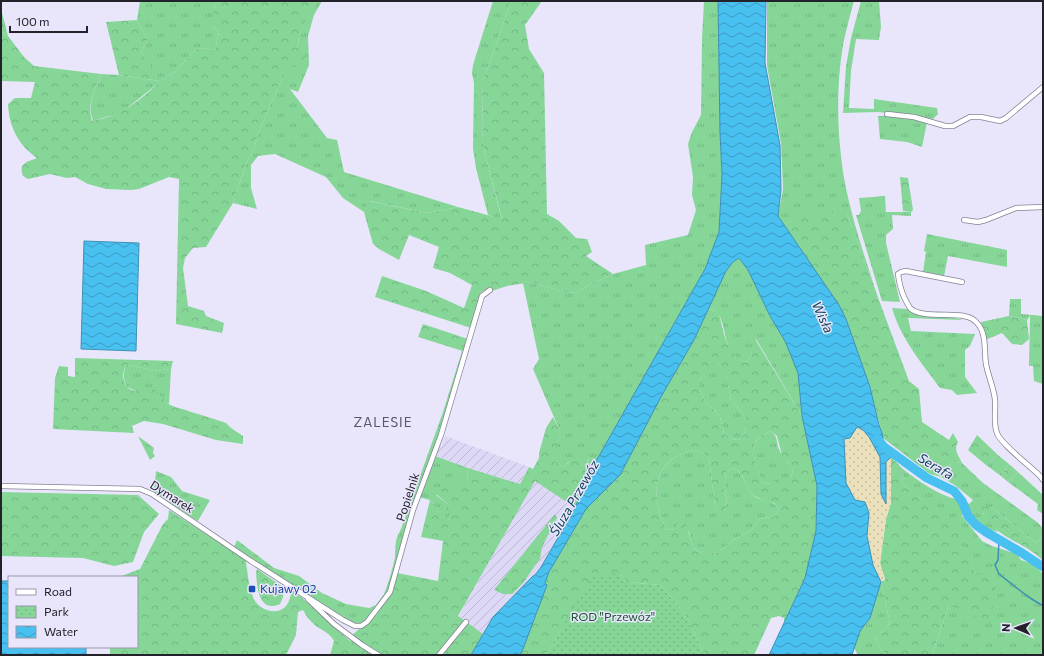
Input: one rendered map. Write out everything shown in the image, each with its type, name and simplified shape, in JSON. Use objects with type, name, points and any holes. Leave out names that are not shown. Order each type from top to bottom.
[{"type":"street","points":[[887,114],[914,117],[945,126],[953,126],[970,117],[981,117],[1001,121],[1043,87]]},
{"type":"street","points":[[964,220],[978,222],[1016,208],[1043,207]]},
{"type":"street","points":[[962,282],[906,271],[898,274],[905,298],[909,307],[913,310],[924,314],[960,315],[971,319],[978,324],[984,341],[986,366],[994,393],[995,428],[997,434],[1001,441],[1043,480]]},
{"type":"street","name":"Popielnik","points":[[289,585],[355,626],[360,626],[367,622],[390,592],[413,510],[441,435],[482,296],[490,290]]},
{"type":"street","name":"Dymarek","points":[[1,486],[140,489],[152,494],[289,585]]},
{"type":"street","points":[[299,591],[334,624],[378,655]]},
{"type":"street","points":[[439,655],[466,622]]},
{"type":"shaded area","points":[[445,436],[529,467],[520,484],[435,456],[439,446],[442,446]]},
{"type":"shaded area","points":[[535,480],[565,501],[576,506],[535,575],[493,617],[483,634],[458,617]]},
{"type":"green space","points":[[140,1],[218,1],[213,9],[213,26],[219,32],[215,50],[199,48],[192,53],[175,72],[161,81],[126,109],[119,113],[93,121],[91,114],[91,102],[101,74],[160,81],[141,52],[148,40],[137,20]]},
{"type":"green space","points":[[218,1],[318,1],[304,24],[299,37],[298,50],[305,53],[304,65],[292,68],[283,76],[258,134],[254,149],[246,164],[233,203],[206,247],[193,248],[185,258],[183,268],[188,306],[204,311],[206,316],[224,323],[222,333],[176,324],[179,179],[169,177],[139,189],[131,190],[106,189],[88,184],[75,177],[67,178],[50,174],[28,179],[23,176],[22,168],[27,162],[37,158],[30,153],[16,134],[10,120],[8,104],[15,98],[31,98],[35,82],[1,81],[1,31],[8,36],[24,57],[34,66],[101,74],[91,102],[90,108],[92,121],[112,115],[129,107],[160,81],[119,75],[106,22],[137,20],[148,40],[141,52],[161,81],[175,72],[192,53],[199,48],[215,50],[219,32],[213,26],[213,9]]},
{"type":"green space","points":[[318,1],[322,1],[314,15],[308,36],[309,65],[298,92],[290,89],[327,138],[337,140],[344,172],[458,207],[427,213],[370,201],[364,212],[343,198],[326,177],[275,154],[258,156],[251,165],[251,188],[257,209],[233,203],[246,164],[254,149],[258,134],[283,76],[288,68],[296,65],[299,35],[306,19]]},
{"type":"green space","points":[[493,1],[511,1],[492,57],[482,81],[483,146],[502,220],[488,215],[476,168],[473,149],[473,65]]},
{"type":"green space","points":[[511,1],[542,1],[525,25],[529,49],[544,73],[547,214],[559,221],[576,238],[587,239],[592,252],[586,256],[613,274],[575,293],[560,291],[532,282],[507,286],[492,291],[490,287],[480,293],[480,299],[471,328],[375,297],[382,276],[426,291],[464,308],[472,285],[450,273],[433,268],[439,247],[409,235],[399,260],[379,249],[373,244],[364,212],[369,201],[427,213],[458,207],[502,219],[483,146],[482,81],[492,57]]},
{"type":"green space","points":[[704,1],[719,1],[720,133],[722,175],[719,232],[705,269],[591,470],[576,506],[571,503],[583,484],[589,459],[568,462],[565,467],[549,459],[560,435],[560,431],[533,369],[539,359],[523,283],[532,282],[560,291],[575,293],[613,274],[646,265],[645,245],[688,235],[696,210],[692,195],[693,177],[688,144],[692,132],[701,115]]},
{"type":"green space","points":[[767,1],[854,1],[844,39],[839,77],[839,140],[846,188],[858,236],[878,298],[847,214],[810,214],[783,224],[778,216],[783,189],[781,143],[767,66]]},
{"type":"green space","points":[[861,1],[879,1],[881,27],[879,40],[856,39],[851,71],[849,108],[874,109],[874,99],[937,108],[938,114],[933,119],[903,114],[877,112],[843,113],[846,66],[851,38]]},
{"type":"green space","points":[[1,9],[8,36],[1,31]]},
{"type":"green space","points":[[878,116],[896,116],[927,122],[922,147],[907,142],[880,139]]},
{"type":"green space","points":[[900,177],[908,178],[913,210],[911,212],[903,211]]},
{"type":"green space","points":[[885,196],[886,212],[911,212],[911,216],[892,215],[893,229],[886,235],[886,243],[900,302],[882,301],[856,215],[859,215],[861,211],[859,198]]},
{"type":"green space","points":[[828,211],[847,214],[909,381],[919,389],[922,422],[949,440],[953,433],[958,442],[956,450],[962,463],[952,462],[941,477],[930,474],[883,438],[870,387],[846,319],[783,224],[810,213]]},
{"type":"green space","points":[[927,234],[1007,250],[1007,267],[948,256],[944,276],[923,272],[926,252],[924,251]]},
{"type":"green space","points":[[739,258],[748,270],[770,316],[785,341],[798,373],[802,416],[756,339],[750,358],[746,362],[739,359],[734,355],[727,343],[722,321],[719,315],[709,308],[725,274],[733,262]]},
{"type":"green space","points":[[1010,299],[1021,299],[1021,314],[1043,316],[1043,384],[1034,381],[1033,366],[1029,366],[1030,316],[1027,320],[1009,316]]},
{"type":"green space","points":[[709,308],[719,314],[724,335],[734,355],[746,362],[750,358],[755,339],[802,416],[817,486],[816,531],[805,578],[784,622],[784,618],[779,616],[771,618],[754,655],[703,655],[701,647],[688,619],[660,585],[627,582],[621,575],[562,628],[546,655],[520,655],[547,585],[545,583],[549,572],[586,509],[620,475],[662,395],[694,340]],"holes":[[[710,362],[718,362],[726,376],[731,399],[746,418],[744,434],[739,440],[731,439],[724,433],[720,417],[715,410],[707,405],[700,390],[700,381]],[[770,431],[777,436],[783,459],[789,463],[793,470],[791,478],[775,478],[771,484],[763,483],[754,455],[755,445],[761,436]],[[691,450],[703,453],[709,458],[715,506],[720,514],[726,508],[727,499],[724,490],[726,472],[733,468],[741,473],[753,495],[762,500],[774,503],[779,509],[775,516],[760,519],[750,531],[735,539],[719,552],[702,553],[694,549],[686,524],[678,522],[675,529],[667,530],[657,502],[658,482],[666,465],[674,458]]]},
{"type":"green space","points":[[892,308],[907,309],[916,314],[952,317],[963,320],[908,318],[911,331],[975,334],[970,346],[965,350],[965,377],[977,393],[957,395],[952,390],[940,388],[906,340]]},
{"type":"green space","points":[[1009,316],[1027,320],[1029,339],[1022,345],[1012,344],[1002,333],[985,340],[981,322]]},
{"type":"green space","points":[[423,324],[468,339],[466,352],[418,337]]},
{"type":"green space","points":[[462,351],[466,352],[391,585],[387,586],[395,557],[397,537],[443,412]]},
{"type":"green space","points":[[75,358],[173,361],[171,369],[154,371],[131,365],[126,366],[123,379],[128,388],[132,390],[135,391],[148,387],[152,388],[170,405],[226,423],[243,436],[243,444],[216,440],[163,424],[144,421],[132,426],[134,433],[53,429],[55,378],[59,366],[68,367],[68,376],[75,377]]},
{"type":"green space","points":[[709,362],[718,362],[726,375],[731,399],[746,418],[744,434],[739,440],[731,439],[724,433],[720,417],[715,410],[707,405],[700,390],[700,381]]},
{"type":"green space","points":[[131,365],[154,371],[171,369],[169,404],[148,388],[137,390],[128,387],[124,381],[124,373],[126,366]]},
{"type":"green space","points":[[553,417],[560,431],[560,435],[550,459],[565,467],[575,458],[590,456],[587,463],[583,484],[571,503],[565,501],[535,481],[458,616],[483,634],[471,655],[383,655],[351,636],[377,614],[376,605],[384,594],[387,586],[391,585],[397,573],[438,581],[443,541],[421,537],[430,500],[444,519],[448,521],[450,514],[446,509],[449,505],[436,494],[438,488],[458,483],[467,483],[468,468],[520,484],[529,467],[533,469],[539,458],[546,428]]},
{"type":"green space","points":[[770,431],[776,438],[781,454],[793,470],[791,478],[775,478],[771,484],[763,483],[754,456],[757,440]]},
{"type":"green space","points":[[977,435],[998,455],[986,465],[968,450]]},
{"type":"green space","points":[[138,436],[154,448],[153,453],[155,456],[150,460]]},
{"type":"green space","points":[[694,450],[703,453],[709,458],[715,506],[720,513],[726,508],[727,499],[724,490],[726,472],[733,468],[741,474],[749,490],[755,497],[769,501],[776,505],[779,509],[775,516],[760,519],[750,531],[735,539],[719,552],[702,553],[694,549],[689,532],[675,529],[667,530],[657,502],[658,482],[666,465],[674,458]]},
{"type":"green space","points":[[998,455],[1009,464],[1001,476],[986,465]]},
{"type":"green space","points":[[435,456],[468,468],[467,483],[458,483],[436,495],[449,505],[450,514],[448,521],[444,520],[430,500],[418,497]]},
{"type":"green space","points":[[891,457],[903,469],[902,484],[956,525],[975,573],[997,583],[990,622],[949,605],[932,655],[885,655],[875,639],[890,623],[881,582],[885,579],[880,563],[886,519],[891,503]]},
{"type":"green space","points":[[952,462],[962,463],[983,483],[1043,528],[1043,536],[1036,543],[991,507],[983,513],[998,532],[980,524],[967,507],[964,509],[962,516],[982,541],[992,546],[1017,554],[1021,560],[1030,563],[1042,573],[1043,655],[932,655],[949,605],[975,573],[955,525],[902,484],[903,469],[941,494],[957,499],[963,498],[969,504],[973,500],[956,486],[941,477]]},
{"type":"green space","points":[[1009,464],[1018,472],[1008,482],[1001,476]]},
{"type":"green space","points":[[156,471],[171,477],[182,491],[210,500],[198,521],[156,495],[154,486]]},
{"type":"green space","points":[[1018,472],[1043,495],[1043,514],[1037,510],[1038,504],[1008,482]]},
{"type":"green space","points":[[1,492],[138,495],[159,514],[144,532],[133,562],[114,566],[83,558],[1,556]]},
{"type":"green space","points":[[981,507],[991,507],[1036,543],[1043,536],[1043,561],[1035,554],[1008,538],[992,526]]},
{"type":"green space","points":[[169,510],[245,559],[251,592],[255,601],[266,610],[275,611],[284,608],[292,591],[301,597],[349,640],[372,655],[330,655],[334,641],[328,634],[312,622],[303,610],[298,612],[296,635],[286,655],[110,655],[110,648],[138,648],[138,576],[122,576],[140,569],[163,524],[168,519]]},
{"type":"green space","points":[[555,514],[557,518],[542,547],[540,559],[524,582],[512,594],[503,594],[494,590]]},
{"type":"green space","points":[[237,540],[274,568],[299,576],[322,593],[346,604],[369,608],[376,605],[376,610],[366,621],[360,624],[352,623],[346,620],[234,547]]},
{"type":"green space","points":[[257,569],[284,588],[283,597],[280,604],[273,606],[267,605],[263,602],[258,590]]},
{"type":"green space","name":"ROD \"Przewóz\"","points":[[613,573],[621,575],[627,582],[660,585],[688,619],[701,647],[703,655],[546,655],[592,577]]},
{"type":"green space","points":[[881,582],[890,623],[875,639],[885,655],[858,655],[854,648],[860,631],[870,618]]},
{"type":"sand","points":[[857,427],[869,437],[880,457],[881,493],[886,502],[886,462],[891,457],[891,503],[886,519],[880,563],[885,580],[881,582],[873,565],[867,536],[869,513],[855,500],[846,483],[844,439],[850,438]]},
{"type":"water","name":"Wisła","points":[[718,1],[766,1],[765,63],[780,145],[781,190],[778,216],[839,305],[846,319],[870,387],[882,433],[884,447],[891,457],[886,462],[886,504],[881,494],[880,457],[869,437],[863,430],[857,427],[850,438],[844,439],[846,483],[855,500],[865,502],[869,513],[867,536],[873,565],[881,582],[870,618],[860,631],[852,655],[769,655],[805,578],[816,531],[817,486],[802,416],[798,373],[785,341],[770,316],[748,270],[739,258],[733,262],[726,271],[694,340],[662,395],[620,475],[586,509],[549,572],[545,583],[547,585],[520,655],[471,655],[493,617],[535,575],[541,567],[574,510],[591,470],[705,269],[719,232],[722,175]]},
{"type":"water","points":[[84,241],[139,243],[136,351],[81,349]]},
{"type":"water","points":[[1,581],[8,581],[8,648],[86,648],[86,655],[1,655]]},
{"type":"waterway","name":"Serafa","points":[[877,438],[884,447],[927,478],[954,491],[962,501],[968,516],[976,525],[1043,567]]},
{"type":"waterway","points":[[999,540],[998,560],[995,565],[999,574],[1027,596],[1043,606]]},
{"type":"place","name":"Kujawy 02","points":[[252,589]]},
{"type":"district","name":"ZALESIE","points":[[383,422]]},
{"type":"water label","name":"Śluza Przewóz","points":[[574,498]]}]
